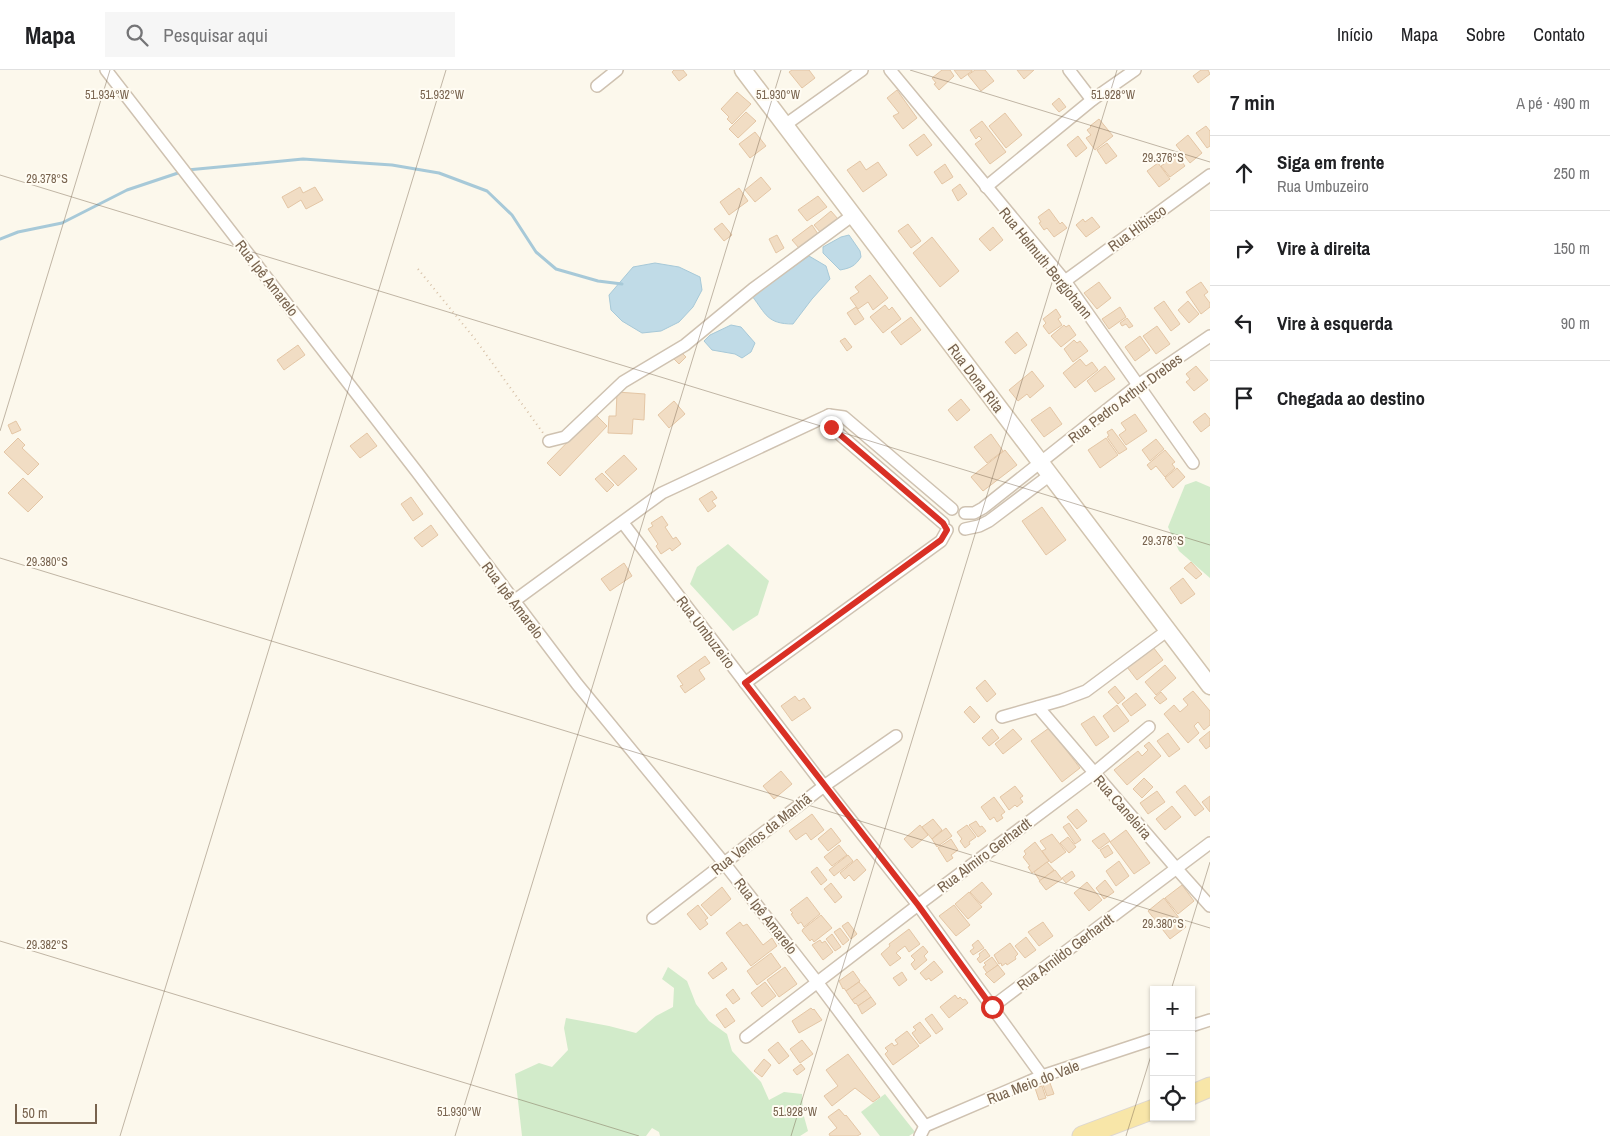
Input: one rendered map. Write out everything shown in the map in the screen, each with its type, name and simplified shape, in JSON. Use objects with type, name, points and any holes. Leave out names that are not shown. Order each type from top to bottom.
[{"type":"main road","name":"Rua Dona Rita","points":[[743,70],[1210,686]]},
{"type":"main road","points":[[1195,1094],[1210,1088]]},
{"type":"main road","points":[[1082,1136],[1150,1110]]},
{"type":"street","name":"Rua Ipê Amarelo","points":[[106,70],[417,472],[577,684],[724,863],[818,982],[923,1131]]},
{"type":"street","points":[[597,86],[617,70]]},
{"type":"street","points":[[785,125],[862,70]]},
{"type":"street","name":"Rua Helmuth Bergjohann","points":[[890,70],[1065,281],[1193,463]]},
{"type":"street","points":[[1069,70],[1092,100]]},
{"type":"street","points":[[986,187],[1092,100],[1135,70]]},
{"type":"street","name":"Rua Hibisco","points":[[1065,281],[1210,175]]},
{"type":"street","points":[[549,441],[565,437],[623,382],[685,345],[752,289],[853,215]]},
{"type":"street","name":"Rua Pedro Arthur Drebes","points":[[1045,468],[1138,385],[1210,336]]},
{"type":"street","points":[[514,602],[662,494],[829,415],[844,417],[952,509]]},
{"type":"street","points":[[829,415],[831,427],[955,534],[965,529],[979,526],[989,520],[1045,468]]},
{"type":"street","points":[[868,458],[880,446]]},
{"type":"street","points":[[745,683],[941,540],[945,527],[945,514],[957,508],[965,513],[974,513],[1045,468]]},
{"type":"street","points":[[965,513],[968,522],[965,529]]},
{"type":"street","name":"Rua Umbuzeiro","points":[[623,523],[824,786],[918,905],[1042,1076]]},
{"type":"street","points":[[1002,717],[1086,691],[1168,630]]},
{"type":"street","name":"Rua Caneleira","points":[[1038,707],[1210,906]]},
{"type":"street","name":"Rua Almiro Gerhardt","points":[[746,1037],[1094,773],[1150,727]]},
{"type":"street","name":"Rua Ventos da Manhã","points":[[653,918],[824,786],[896,736]]},
{"type":"street","name":"Rua Arnildo Gerhardt","points":[[992,1007],[1210,843]]},
{"type":"street","points":[[1195,1025],[1210,1020]]},
{"type":"street","name":"Rua Meio do Vale","points":[[923,1131],[1042,1076],[1150,1040]]},
{"type":"path","points":[[418,269],[475,339],[549,441]]},
{"type":"green space","points":[[1196,481],[1210,487],[1210,578],[1179,551],[1168,527],[1185,485]]},
{"type":"green space","points":[[728,544],[769,581],[758,615],[733,631],[690,584],[697,567]]},
{"type":"green space","points":[[668,967],[687,981],[696,1004],[709,1021],[727,1034],[732,1051],[761,1082],[769,1100],[784,1092],[802,1094],[803,1113],[808,1131],[800,1136],[660,1136],[659,1132],[652,1128],[646,1136],[522,1136],[515,1074],[539,1063],[552,1067],[568,1050],[564,1028],[566,1018],[636,1033],[656,1016],[673,1007],[674,988],[662,979]]},
{"type":"green space","points":[[885,1094],[915,1132],[909,1136],[880,1136],[861,1112]]},
{"type":"water","points":[[849,235],[860,251],[861,257],[857,263],[840,270],[823,253],[823,247],[841,237]]},
{"type":"water","points":[[809,256],[826,266],[830,279],[793,324],[784,324],[772,320],[764,313],[752,296]]},
{"type":"water","points":[[655,263],[679,267],[700,277],[702,290],[693,307],[679,322],[661,331],[642,333],[622,321],[611,310],[609,295],[633,267]]},
{"type":"water","points":[[731,325],[741,327],[755,343],[751,352],[742,358],[735,354],[712,350],[704,341],[710,335]]},
{"type":"building","points":[[674,70],[683,70],[687,75],[679,81],[672,72]]},
{"type":"building","points":[[792,70],[809,70],[815,78],[802,88],[789,72]]},
{"type":"building","points":[[942,70],[950,70],[954,76],[939,90],[932,78]]},
{"type":"building","points":[[954,70],[972,70],[972,71],[961,79]]},
{"type":"building","points":[[975,70],[985,70],[994,81],[981,91],[968,75]]},
{"type":"building","points":[[1017,70],[1034,70],[1024,79]]},
{"type":"building","points":[[1201,70],[1208,70],[1210,74],[1198,83],[1193,76]]},
{"type":"building","points":[[897,90],[917,118],[903,129],[893,116],[899,113],[887,98]]},
{"type":"building","points":[[737,92],[751,104],[732,124],[727,119],[729,117],[721,109]]},
{"type":"building","points":[[1059,98],[1066,107],[1059,112],[1052,104]]},
{"type":"building","points":[[746,112],[756,121],[738,138],[729,129]]},
{"type":"building","points":[[1005,113],[1022,135],[1006,148],[989,126]]},
{"type":"building","points":[[1099,119],[1113,136],[1095,150],[1086,138],[1091,135],[1087,130]]},
{"type":"building","points":[[982,121],[1006,152],[990,164],[975,144],[982,139],[979,136],[976,139],[970,130]]},
{"type":"building","points":[[1206,126],[1210,131],[1210,146],[1207,148],[1196,133]]},
{"type":"building","points":[[755,132],[766,146],[750,158],[739,144]]},
{"type":"building","points":[[924,134],[932,145],[917,156],[909,145]]},
{"type":"building","points":[[1188,135],[1202,153],[1190,163],[1176,145]]},
{"type":"building","points":[[1078,136],[1087,148],[1076,157],[1067,145]]},
{"type":"building","points":[[1107,143],[1117,156],[1106,164],[1097,150]]},
{"type":"building","points":[[1177,155],[1185,166],[1170,177],[1161,166]]},
{"type":"building","points":[[860,161],[866,170],[878,162],[887,175],[863,192],[847,170]]},
{"type":"building","points":[[1158,163],[1170,179],[1159,187],[1147,171]]},
{"type":"building","points":[[945,164],[953,177],[942,184],[934,172]]},
{"type":"building","points":[[761,177],[771,189],[755,202],[745,190]]},
{"type":"building","points":[[960,184],[967,194],[958,201],[952,190]]},
{"type":"building","points":[[300,187],[303,193],[315,187],[323,200],[306,209],[301,200],[288,208],[282,197]]},
{"type":"building","points":[[739,188],[748,201],[729,215],[720,202]]},
{"type":"building","points":[[818,196],[827,207],[807,221],[798,210]]},
{"type":"building","points":[[1049,209],[1060,224],[1062,222],[1067,228],[1054,237],[1047,228],[1044,230],[1039,223],[1041,222],[1038,217]]},
{"type":"building","points":[[831,211],[838,219],[821,233],[814,225]]},
{"type":"building","points":[[1092,217],[1100,227],[1086,237],[1076,225],[1083,219],[1085,222]]},
{"type":"building","points":[[722,223],[732,235],[724,241],[714,229]]},
{"type":"building","points":[[908,224],[921,241],[911,248],[898,231]]},
{"type":"building","points":[[812,225],[818,234],[799,248],[792,240]]},
{"type":"building","points":[[993,227],[1003,240],[990,251],[979,239]]},
{"type":"building","points":[[777,235],[784,248],[776,253],[769,239]]},
{"type":"building","points":[[932,237],[959,271],[940,287],[913,253]]},
{"type":"building","points":[[870,275],[888,298],[873,310],[868,302],[858,309],[850,298],[859,292],[855,287]]},
{"type":"building","points":[[1099,282],[1111,298],[1097,309],[1084,293]]},
{"type":"building","points":[[1201,282],[1208,292],[1204,295],[1210,303],[1210,307],[1201,314],[1186,292]]},
{"type":"building","points":[[1164,301],[1180,324],[1171,331],[1154,308]]},
{"type":"building","points":[[1188,301],[1199,314],[1189,323],[1178,310]]},
{"type":"building","points":[[885,305],[889,310],[892,307],[901,319],[883,333],[870,317]]},
{"type":"building","points":[[856,307],[864,319],[855,325],[847,313]]},
{"type":"building","points":[[1120,307],[1126,317],[1109,329],[1102,319]]},
{"type":"building","points":[[1056,309],[1061,317],[1058,319],[1062,325],[1049,334],[1043,326],[1046,323],[1043,319]]},
{"type":"building","points":[[911,317],[921,330],[901,345],[891,332]]},
{"type":"building","points":[[1127,318],[1133,326],[1129,328],[1126,324],[1122,326],[1120,323]]},
{"type":"building","points":[[1064,325],[1066,327],[1069,325],[1076,335],[1061,347],[1051,336]]},
{"type":"building","points":[[1157,326],[1170,344],[1156,354],[1143,336]]},
{"type":"building","points":[[1017,332],[1027,345],[1015,354],[1005,342]]},
{"type":"building","points":[[1140,336],[1150,350],[1135,361],[1125,347]]},
{"type":"building","points":[[845,338],[852,347],[847,351],[840,341]]},
{"type":"building","points":[[1074,340],[1077,343],[1080,341],[1088,351],[1073,362],[1064,349]]},
{"type":"building","points":[[298,345],[305,355],[284,370],[277,360]]},
{"type":"building","points":[[680,351],[686,357],[679,364],[673,358]]},
{"type":"building","points":[[1080,359],[1086,366],[1092,362],[1098,370],[1075,388],[1063,373]]},
{"type":"building","points":[[1105,366],[1115,379],[1095,392],[1087,381]]},
{"type":"building","points":[[1196,366],[1208,380],[1194,391],[1186,382],[1190,379],[1186,374]]},
{"type":"building","points":[[1032,371],[1044,386],[1030,398],[1027,394],[1018,401],[1009,390]]},
{"type":"building","points":[[617,392],[645,394],[644,420],[633,419],[632,434],[608,433],[609,416],[616,416]]},
{"type":"building","points":[[961,399],[970,410],[957,421],[948,410]]},
{"type":"building","points":[[674,401],[685,414],[669,428],[658,415]]},
{"type":"building","points":[[1050,407],[1062,424],[1044,437],[1031,420]]},
{"type":"building","points":[[1205,413],[1210,419],[1210,425],[1201,432],[1193,422]]},
{"type":"building","points":[[595,414],[607,426],[560,476],[547,463]]},
{"type":"building","points":[[1135,414],[1147,431],[1126,445],[1119,435],[1126,430],[1121,423]]},
{"type":"building","points":[[16,421],[21,430],[12,434],[8,425]]},
{"type":"building","points":[[1112,429],[1127,449],[1119,454],[1107,437],[1109,436],[1107,432]]},
{"type":"building","points":[[367,433],[377,446],[360,458],[350,446]]},
{"type":"building","points":[[991,434],[1003,451],[987,463],[974,447]]},
{"type":"building","points":[[18,438],[25,445],[22,448],[39,464],[28,475],[4,452]]},
{"type":"building","points":[[1106,438],[1118,455],[1100,468],[1088,450]]},
{"type":"building","points":[[1156,439],[1164,449],[1150,461],[1142,450]]},
{"type":"building","points":[[1005,450],[1017,465],[983,491],[971,477]]},
{"type":"building","points":[[1165,450],[1175,462],[1172,464],[1175,468],[1165,477],[1156,466],[1151,470],[1147,465]]},
{"type":"building","points":[[624,455],[637,469],[618,486],[605,472]]},
{"type":"building","points":[[1177,468],[1185,477],[1173,488],[1165,478]]},
{"type":"building","points":[[602,473],[614,485],[607,492],[595,479]]},
{"type":"building","points":[[23,478],[43,497],[28,512],[8,493]]},
{"type":"building","points":[[712,491],[717,498],[712,501],[716,506],[708,512],[699,499]]},
{"type":"building","points":[[411,497],[423,514],[413,521],[401,504]]},
{"type":"building","points":[[1042,507],[1066,540],[1046,555],[1022,521]]},
{"type":"building","points":[[662,516],[668,525],[665,527],[673,539],[676,537],[681,544],[672,551],[670,548],[661,554],[656,546],[658,544],[648,529],[653,526],[651,523]]},
{"type":"building","points":[[431,525],[438,535],[422,547],[414,538]]},
{"type":"building","points":[[1191,562],[1202,574],[1196,579],[1184,568]]},
{"type":"building","points":[[624,563],[632,576],[610,591],[601,579]]},
{"type":"building","points":[[1183,578],[1195,594],[1181,604],[1170,588]]},
{"type":"building","points":[[1153,647],[1163,660],[1137,680],[1127,667]]},
{"type":"building","points":[[705,656],[710,663],[699,670],[705,679],[685,693],[680,686],[683,685],[677,676]]},
{"type":"building","points":[[1165,665],[1176,678],[1156,695],[1145,682]]},
{"type":"building","points":[[985,680],[996,694],[987,702],[976,688]]},
{"type":"building","points":[[1115,686],[1125,698],[1118,704],[1108,692]]},
{"type":"building","points":[[1193,691],[1210,711],[1210,725],[1204,730],[1198,722],[1194,726],[1199,733],[1188,743],[1164,714],[1174,705],[1180,712],[1188,705],[1183,699]]},
{"type":"building","points":[[1161,692],[1167,699],[1160,704],[1154,698]]},
{"type":"building","points":[[1136,693],[1146,705],[1131,716],[1122,704]]},
{"type":"building","points":[[795,696],[799,701],[804,698],[811,708],[792,721],[781,706]]},
{"type":"building","points":[[1117,705],[1129,721],[1114,732],[1103,716]]},
{"type":"building","points":[[970,706],[980,717],[974,723],[964,712]]},
{"type":"building","points":[[1094,716],[1109,737],[1096,746],[1081,724]]},
{"type":"building","points":[[1049,728],[1080,768],[1062,782],[1031,741]]},
{"type":"building","points":[[992,729],[999,738],[989,746],[982,738]]},
{"type":"building","points":[[1013,729],[1022,739],[1003,754],[995,744]]},
{"type":"building","points":[[1210,731],[1210,746],[1206,749],[1199,740]]},
{"type":"building","points":[[1168,733],[1180,749],[1169,757],[1157,741]]},
{"type":"building","points":[[1149,742],[1161,756],[1127,785],[1114,770],[1138,751],[1142,756],[1148,750],[1144,746]]},
{"type":"building","points":[[781,771],[792,784],[774,799],[763,786]]},
{"type":"building","points":[[1144,778],[1153,787],[1142,798],[1133,789]]},
{"type":"building","points":[[1185,785],[1204,809],[1195,816],[1176,792]]},
{"type":"building","points":[[1015,786],[1023,796],[1020,798],[1023,802],[1009,810],[1000,797]]},
{"type":"building","points":[[1157,791],[1165,802],[1148,814],[1140,803]]},
{"type":"building","points":[[1210,796],[1210,812],[1202,802]]},
{"type":"building","points":[[994,797],[1005,812],[1001,815],[1003,818],[997,822],[994,817],[990,820],[981,807]]},
{"type":"building","points":[[1172,806],[1181,817],[1165,830],[1156,819]]},
{"type":"building","points":[[1077,809],[1087,821],[1077,829],[1067,817]]},
{"type":"building","points":[[812,814],[824,830],[811,840],[806,833],[796,840],[789,831]]},
{"type":"building","points":[[933,819],[942,830],[932,839],[922,827]]},
{"type":"building","points":[[976,821],[986,831],[978,837],[969,825]]},
{"type":"building","points":[[1069,823],[1081,840],[1075,844],[1063,827]]},
{"type":"building","points":[[920,825],[928,835],[912,848],[904,839]]},
{"type":"building","points":[[967,825],[976,837],[965,848],[957,832]]},
{"type":"building","points":[[831,828],[841,841],[828,851],[818,839]]},
{"type":"building","points":[[946,828],[952,836],[937,847],[932,839]]},
{"type":"building","points":[[1126,830],[1150,863],[1134,874],[1110,842]]},
{"type":"building","points":[[1104,833],[1110,841],[1099,849],[1092,841]]},
{"type":"building","points":[[1052,834],[1066,852],[1051,863],[1042,851],[1046,849],[1040,841]]},
{"type":"building","points":[[1068,837],[1076,847],[1069,853],[1060,843]]},
{"type":"building","points":[[951,839],[958,850],[951,855],[953,858],[947,862],[938,848]]},
{"type":"building","points":[[1035,842],[1049,861],[1032,873],[1028,867],[1030,866],[1023,857],[1026,854],[1024,851]]},
{"type":"building","points":[[839,845],[847,855],[832,866],[824,857]]},
{"type":"building","points":[[1108,845],[1113,853],[1105,858],[1100,850]]},
{"type":"building","points":[[848,855],[853,861],[834,876],[829,870]]},
{"type":"building","points":[[857,859],[866,870],[854,881],[849,875],[845,879],[840,873]]},
{"type":"building","points":[[1119,861],[1129,876],[1116,886],[1106,871]]},
{"type":"building","points":[[1047,862],[1054,870],[1040,881],[1034,872]]},
{"type":"building","points":[[817,867],[827,880],[821,885],[811,872]]},
{"type":"building","points":[[1055,870],[1062,879],[1046,890],[1039,881]]},
{"type":"building","points":[[1072,871],[1075,876],[1066,883],[1062,878]]},
{"type":"building","points":[[1105,880],[1114,892],[1104,899],[1096,888]]},
{"type":"building","points":[[982,882],[992,894],[981,904],[970,892]]},
{"type":"building","points":[[1087,882],[1102,900],[1089,911],[1074,893]]},
{"type":"building","points":[[831,883],[842,897],[835,903],[824,889]]},
{"type":"building","points":[[1182,885],[1194,901],[1178,914],[1165,898]]},
{"type":"building","points":[[722,887],[731,899],[711,916],[701,905]]},
{"type":"building","points":[[969,892],[982,907],[968,919],[955,904]]},
{"type":"building","points":[[807,897],[820,914],[804,927],[801,922],[798,924],[790,910]]},
{"type":"building","points":[[1164,898],[1186,927],[1170,939],[1148,911]]},
{"type":"building","points":[[698,905],[708,918],[705,920],[708,924],[700,930],[687,914]]},
{"type":"building","points":[[954,905],[970,925],[956,936],[939,916]]},
{"type":"building","points":[[821,915],[832,928],[814,942],[812,939],[810,941],[802,931]]},
{"type":"building","points":[[740,922],[743,926],[747,924],[763,945],[772,938],[777,946],[751,966],[726,933]]},
{"type":"building","points":[[848,922],[857,934],[851,939],[842,926]]},
{"type":"building","points":[[1043,922],[1053,936],[1039,946],[1028,932]]},
{"type":"building","points":[[840,928],[849,940],[843,945],[834,932]]},
{"type":"building","points":[[909,929],[920,944],[909,952],[905,946],[896,953],[901,958],[890,966],[881,954],[890,946],[889,944]]},
{"type":"building","points":[[832,934],[841,947],[835,951],[826,939]]},
{"type":"building","points":[[1026,937],[1036,950],[1025,958],[1015,946]]},
{"type":"building","points":[[820,940],[822,943],[825,941],[833,952],[823,960],[812,945]]},
{"type":"building","points":[[978,940],[984,948],[973,955],[970,951],[974,948],[972,945]]},
{"type":"building","points":[[1010,943],[1018,954],[1015,957],[1016,959],[1002,966],[994,955]]},
{"type":"building","points":[[923,946],[928,952],[924,956],[927,960],[915,970],[911,964],[915,960],[911,956]]},
{"type":"building","points":[[985,949],[990,956],[980,963],[977,959],[980,956],[979,954]]},
{"type":"building","points":[[771,953],[781,967],[757,985],[747,971]]},
{"type":"building","points":[[992,957],[998,965],[987,973],[983,967],[986,965],[984,963]]},
{"type":"building","points":[[934,961],[943,972],[931,981],[929,978],[926,980],[920,973]]},
{"type":"building","points":[[722,962],[727,969],[713,979],[708,973]]},
{"type":"building","points":[[998,965],[1005,974],[994,983],[985,974]]},
{"type":"building","points":[[785,967],[797,984],[779,997],[767,980]]},
{"type":"building","points":[[853,971],[860,981],[846,991],[839,981]]},
{"type":"building","points":[[902,972],[907,980],[899,986],[893,978]]},
{"type":"building","points":[[765,982],[776,996],[762,1007],[751,993]]},
{"type":"building","points":[[859,982],[866,990],[852,1000],[846,991]]},
{"type":"building","points":[[733,989],[740,999],[733,1004],[726,995]]},
{"type":"building","points":[[866,990],[871,997],[858,1006],[852,1000]]},
{"type":"building","points":[[955,995],[958,999],[960,997],[963,1000],[965,999],[968,1003],[949,1018],[940,1007]]},
{"type":"building","points":[[871,997],[876,1004],[862,1014],[858,1006]]},
{"type":"building","points":[[726,1008],[735,1021],[725,1028],[716,1015]]},
{"type":"building","points":[[811,1008],[814,1009],[822,1020],[799,1033],[792,1021]]},
{"type":"building","points":[[932,1014],[943,1029],[936,1034],[925,1019]]},
{"type":"building","points":[[920,1022],[931,1036],[920,1044],[912,1033],[916,1030],[913,1027]]},
{"type":"building","points":[[907,1031],[919,1046],[893,1065],[885,1054],[888,1051],[885,1048],[892,1043],[894,1046],[898,1044],[895,1040]]},
{"type":"building","points":[[802,1040],[813,1054],[800,1063],[790,1049]]},
{"type":"building","points":[[778,1042],[789,1056],[779,1064],[768,1050]]},
{"type":"building","points":[[848,1054],[880,1097],[873,1102],[855,1088],[832,1106],[824,1096],[838,1086],[826,1070]]},
{"type":"building","points":[[764,1059],[771,1065],[762,1077],[754,1071]]},
{"type":"building","points":[[801,1064],[805,1069],[797,1075],[793,1070]]},
{"type":"building","points":[[1050,1083],[1054,1094],[1047,1096],[1043,1085]]},
{"type":"building","points":[[1042,1086],[1046,1098],[1039,1100],[1035,1088]]},
{"type":"building","points":[[839,1109],[861,1134],[857,1136],[830,1136],[829,1134],[837,1128],[828,1117]]},
{"type":"waterway","points":[[187,170],[303,159],[392,165],[439,173],[487,191],[512,215],[536,252],[556,269],[598,281],[622,284]]},
{"type":"waterway","points":[[0,239],[18,232],[62,223],[127,190],[181,172]]},
{"type":"route","points":[[831,427],[943,523],[947,530],[941,540],[745,683],[918,905],[992,1007]]}]
